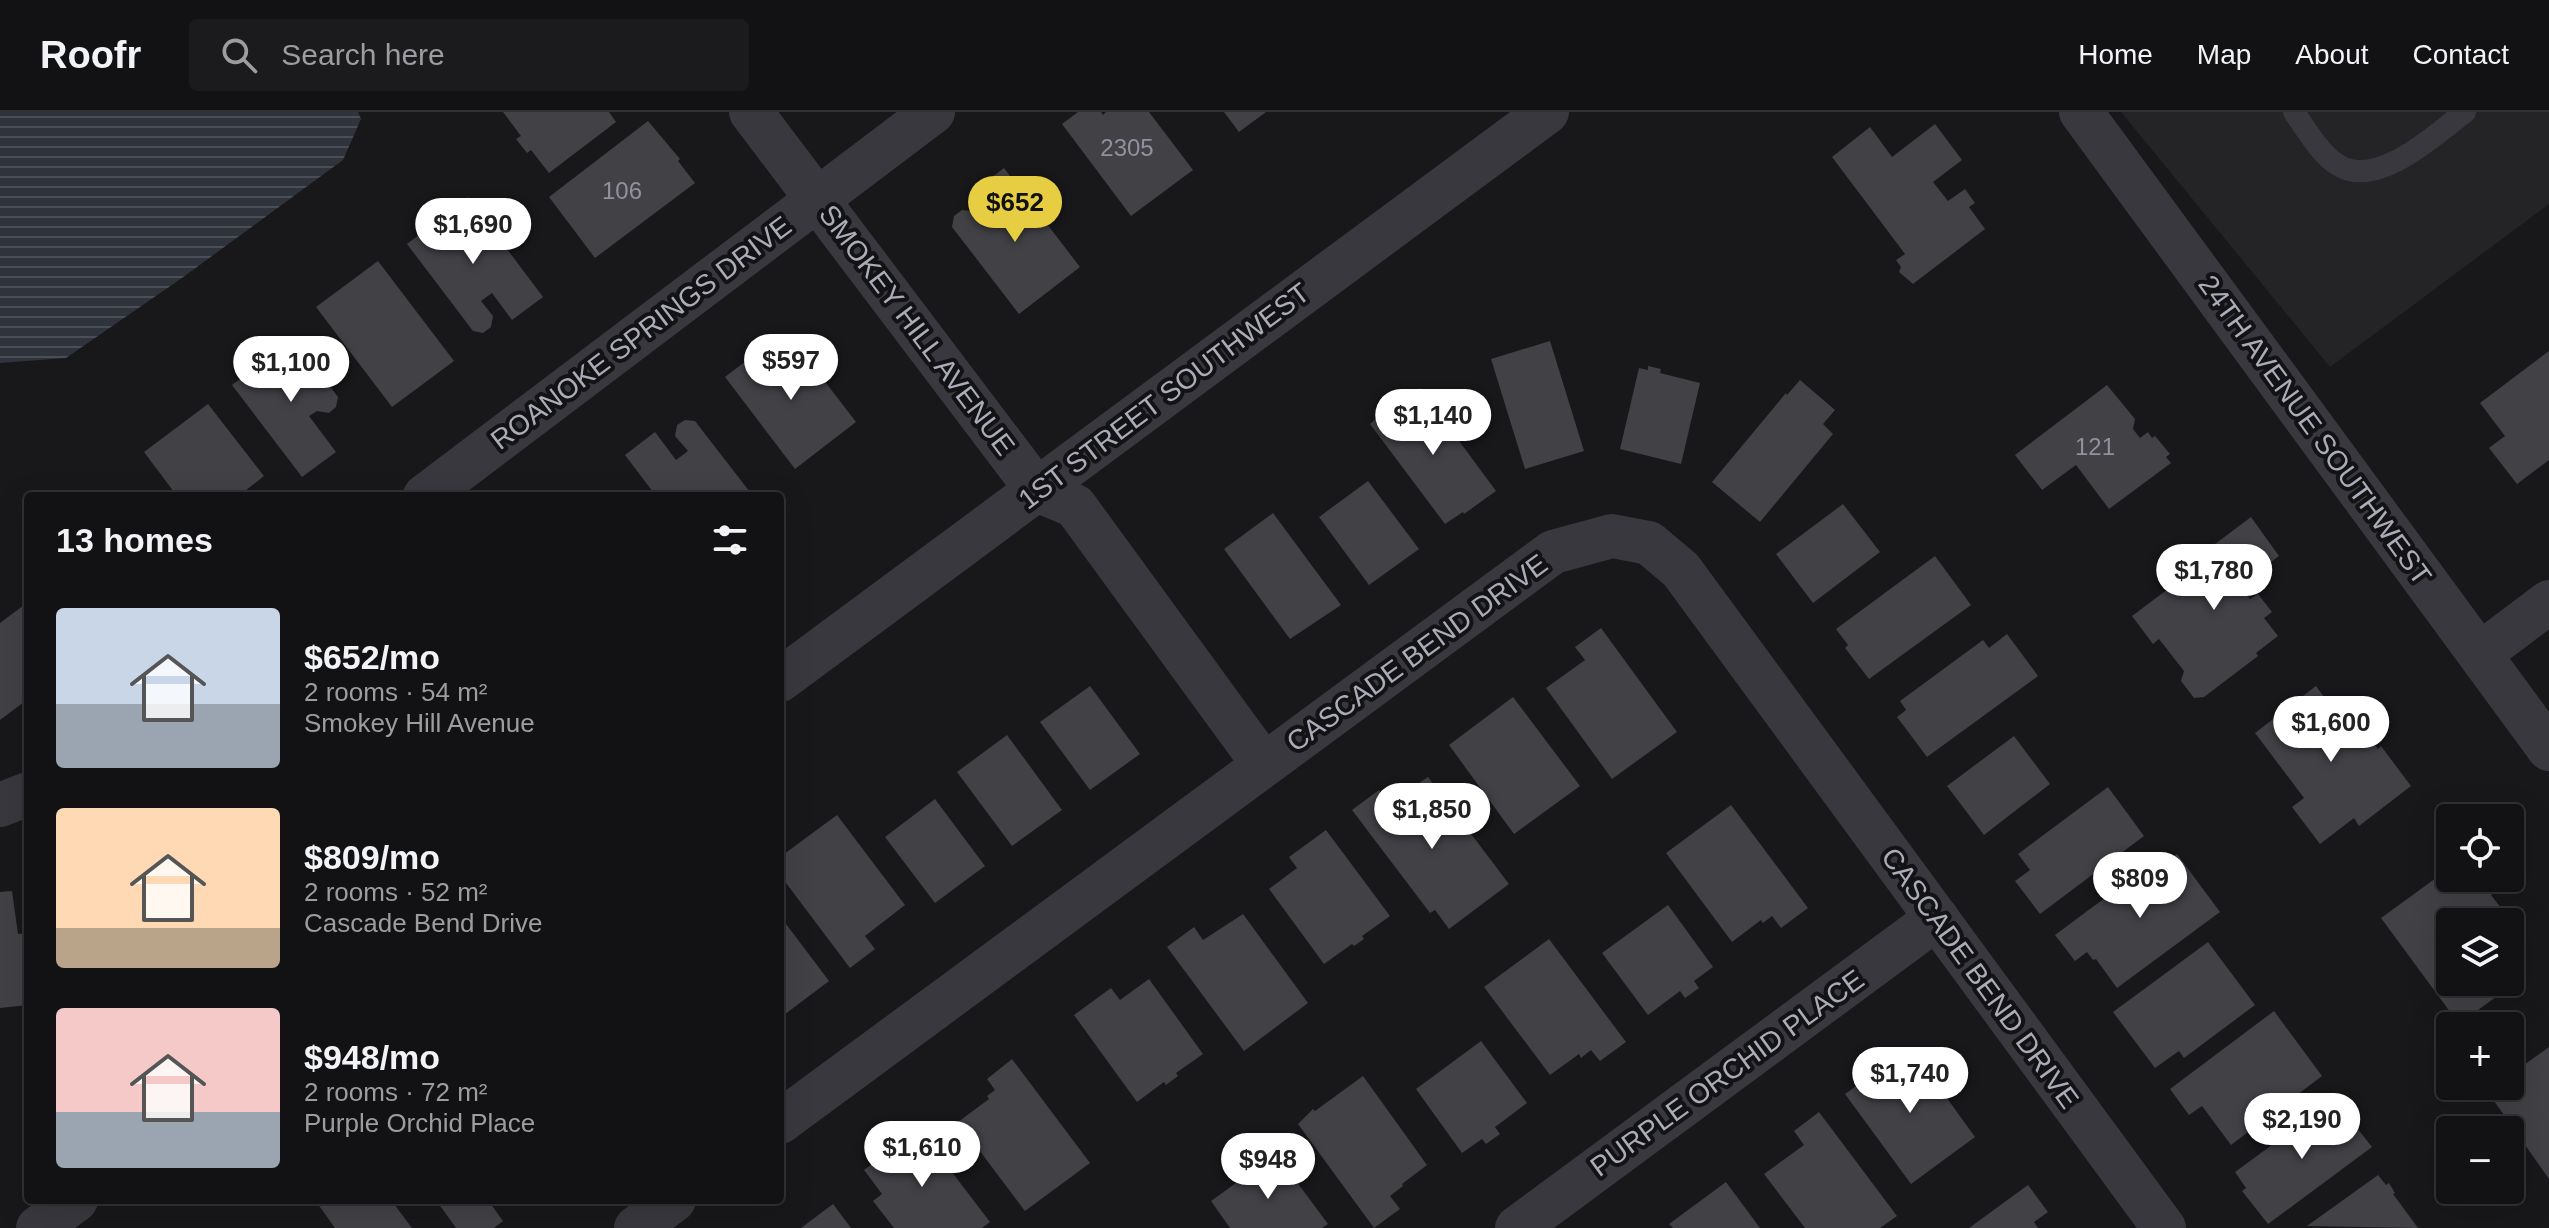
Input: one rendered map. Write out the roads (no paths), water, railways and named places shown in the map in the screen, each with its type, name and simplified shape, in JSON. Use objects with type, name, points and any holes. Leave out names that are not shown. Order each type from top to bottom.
[{"type":"street","name":"SMOKEY HILL AVENUE","points":[[751,112],[1037,490]]},
{"type":"street","name":"ROANOKE SPRINGS DRIVE","points":[[430,492],[933,112]]},
{"type":"street","name":"1ST STREET SOUTHWEST","points":[[784,677],[1547,112]]},
{"type":"street","name":"24TH AVENUE SOUTHWEST","points":[[2081,112],[2549,749]]},
{"type":"street","points":[[1037,490],[1075,506],[1264,765]]},
{"type":"street","name":"CASCADE BEND DRIVE","points":[[784,1119],[1553,552],[1612,536],[1649,543],[1681,570],[2164,1228]]},
{"type":"street","points":[[2480,654],[2549,602]]},
{"type":"street","points":[[0,805],[24,796]]},
{"type":"street","name":"PURPLE ORCHID PLACE","points":[[1517,1228],[1937,918]]},
{"type":"street","points":[[38,1228],[71,1204]]},
{"type":"street","points":[[636,1228],[669,1204]]},
{"type":"lane","points":[[2294,112],[2340,167],[2372,172],[2402,159],[2465,112]]}]
